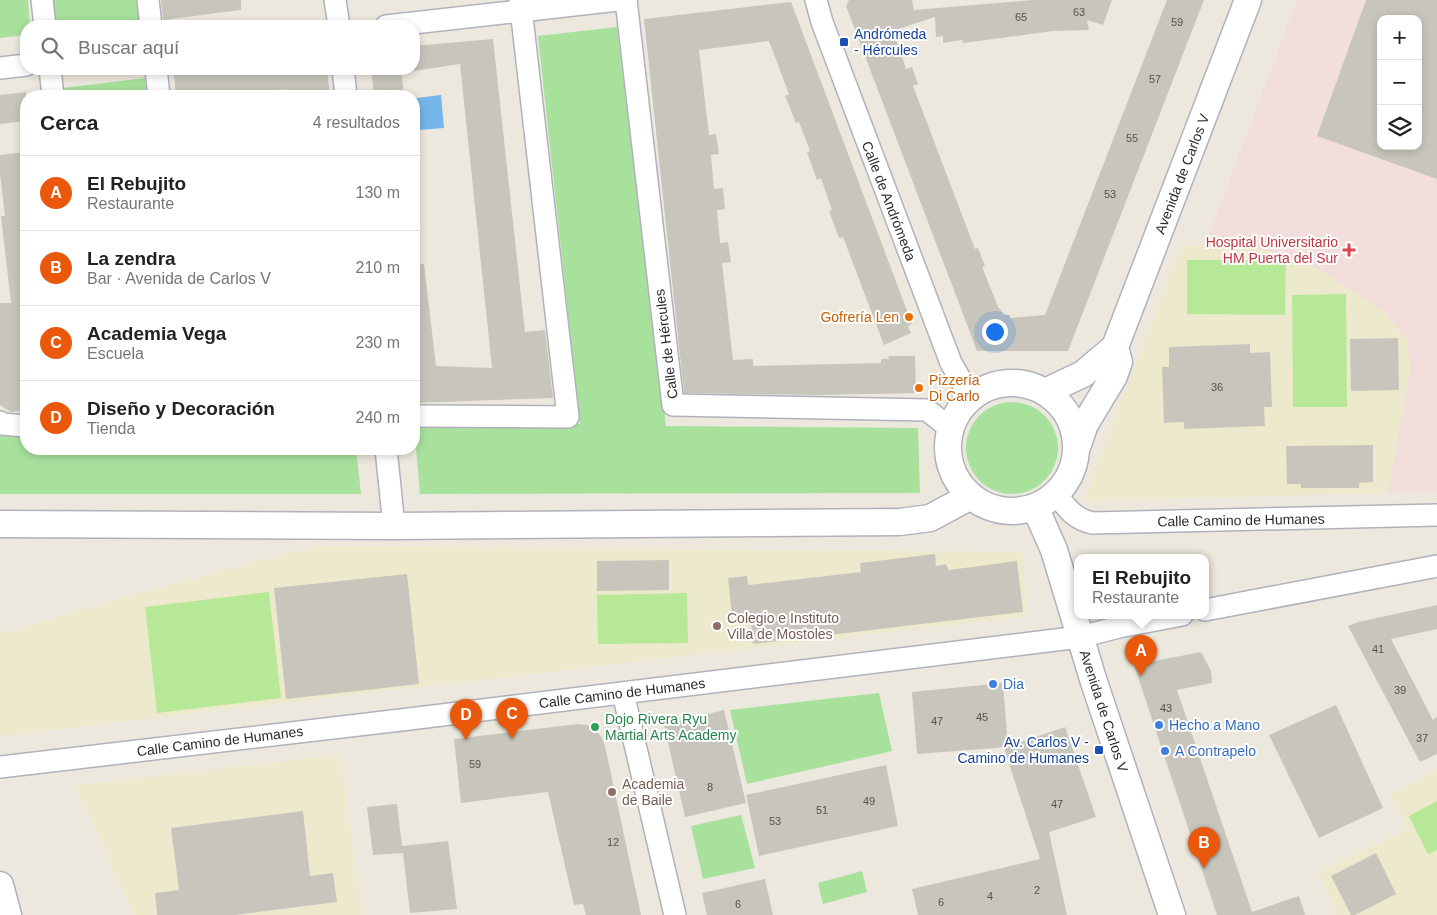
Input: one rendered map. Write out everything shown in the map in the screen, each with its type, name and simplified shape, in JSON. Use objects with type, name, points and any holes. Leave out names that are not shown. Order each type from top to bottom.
[{"type":"street","points":[[42,0],[44,20]]},
{"type":"street","points":[[148,0],[150,20]]},
{"type":"street","points":[[335,0],[337,20]]},
{"type":"street","points":[[420,21],[521,6],[618,0]]},
{"type":"street","name":"Calle de Hércules","points":[[626,0],[673,405],[927,410],[951,429]]},
{"type":"street","name":"Calle de Andrómeda","points":[[816,0],[822,22],[944,346],[951,363],[971,398]]},
{"type":"street","name":"Avenida de Carlos V","points":[[1046,392],[1084,374],[1115,347],[1248,0]]},
{"type":"street","points":[[420,416],[568,417],[521,6]]},
{"type":"street","points":[[0,68],[20,66]]},
{"type":"street","points":[[51,75],[52,90]]},
{"type":"street","points":[[157,75],[158,90]]},
{"type":"street","points":[[344,75],[345,90]]},
{"type":"street","name":"Avenida de Carlos V","points":[[1076,450],[1085,424],[1114,376],[1119,362],[1115,347]]},
{"type":"street","points":[[1007,383],[1027,384],[1046,392],[1060,404],[1070,418],[1075,434],[1076,450],[1073,466],[1067,481],[1046,500],[1020,511],[1004,511],[988,507],[971,496],[958,481],[950,463],[948,446],[951,429],[958,413],[971,398],[988,388],[1007,383]]},
{"type":"street","points":[[0,422],[2,424],[20,426]]},
{"type":"street","points":[[387,455],[394,526]]},
{"type":"street","points":[[0,524],[394,526],[900,522],[930,518],[971,496]]},
{"type":"street","name":"Avenida de Carlos V","points":[[1046,500],[1054,550],[1074,617]]},
{"type":"street","name":"Calle Camino de Humanes","points":[[1046,500],[1081,520],[1092,523],[1437,516]]},
{"type":"street","points":[[1209,609],[1437,566]]},
{"type":"street","name":"Avenida de Carlos V","points":[[1075,619],[1172,915]]},
{"type":"street","name":"Calle Camino de Humanes","points":[[0,767],[1080,637],[1161,619]]},
{"type":"street","points":[[623,693],[675,915]]},
{"type":"street","points":[[0,885],[8,915]]},
{"type":"shaded area","name":"Hospital Universitario HM Puerta del Sur","points":[[1297,0],[1437,0],[1437,492],[1388,493],[1411,367],[1407,339],[1385,313],[1322,271],[1283,254],[1239,246],[1205,245]]},
{"type":"shaded area","points":[[1181,245],[1239,246],[1283,254],[1322,271],[1353,291],[1385,313],[1407,339],[1411,367],[1388,493],[1084,501]]},
{"type":"shaded area","points":[[317,546],[1022,552],[1027,616],[0,736],[0,634],[151,590]]},
{"type":"shaded area","points":[[340,754],[362,915],[134,915],[76,786]]},
{"type":"shaded area","points":[[1437,770],[1437,915],[1337,915],[1318,873],[1408,828],[1391,794]]},
{"type":"green space","points":[[0,0],[28,0],[30,20],[20,20],[20,36],[0,38]]},
{"type":"green space","points":[[53,0],[137,0],[139,20],[56,20]]},
{"type":"green space","points":[[617,27],[666,426],[918,428],[920,493],[420,494],[417,455],[420,455],[420,426],[580,424],[538,36]]},
{"type":"green space","points":[[146,78],[147,90],[63,90],[63,88]]},
{"type":"green space","points":[[1187,260],[1286,260],[1285,315],[1187,314]]},
{"type":"green space","points":[[1346,294],[1347,407],[1293,407],[1292,295]]},
{"type":"green space","points":[[1012,402],[1030,406],[1044,416],[1054,430],[1058,448],[1054,466],[1044,480],[1030,490],[1012,494],[994,490],[980,480],[970,466],[966,448],[970,430],[980,416],[994,406]]},
{"type":"green space","points":[[0,434],[3,436],[20,435],[20,455],[357,455],[361,494],[0,494]]},
{"type":"green space","points":[[269,592],[281,698],[157,713],[145,607]]},
{"type":"green space","points":[[687,593],[688,643],[598,644],[597,595]]},
{"type":"green space","points":[[879,693],[892,751],[747,784],[730,710]]},
{"type":"green space","points":[[1437,801],[1437,850],[1428,854],[1409,816]]},
{"type":"green space","points":[[741,815],[755,868],[703,879],[691,826]]},
{"type":"green space","points":[[862,871],[867,892],[823,904],[818,883]]},
{"type":"water","points":[[441,95],[444,128],[420,130],[420,98]]},
{"type":"building","points":[[161,0],[241,0],[241,10],[163,20]]},
{"type":"building","points":[[849,0],[912,0],[914,10],[1033,0],[1112,0],[1103,25],[1087,20],[1089,30],[1053,31],[963,43],[962,40],[943,43],[943,36],[936,37],[935,17],[895,30],[897,36],[895,36],[906,69],[912,67],[918,84],[913,86],[975,249],[978,248],[985,266],[982,267],[999,309],[1003,315],[1010,315],[1010,318],[1045,315],[1167,0],[1204,0],[1068,351],[977,351],[846,6]]},
{"type":"building","points":[[1366,0],[1437,0],[1437,179],[1317,136]]},
{"type":"building","points":[[791,2],[912,324],[908,326],[911,333],[884,345],[843,237],[839,238],[829,211],[832,210],[821,178],[817,180],[807,152],[810,151],[799,122],[796,123],[785,96],[789,94],[769,41],[699,50],[709,135],[716,134],[719,154],[711,155],[714,189],[723,188],[725,209],[717,210],[720,243],[728,242],[731,262],[722,263],[733,360],[753,359],[753,366],[881,363],[881,359],[889,359],[888,356],[915,356],[916,393],[818,395],[684,393],[644,19]]},
{"type":"building","points":[[493,39],[525,332],[545,330],[553,398],[420,403],[420,264],[424,264],[436,366],[492,368],[460,64],[420,70],[420,45]]},
{"type":"building","points":[[174,75],[328,75],[329,90],[287,89],[175,90]]},
{"type":"building","points":[[372,75],[402,75],[403,90],[373,90]]},
{"type":"building","points":[[20,93],[20,122],[0,124],[0,95]]},
{"type":"building","points":[[20,153],[20,411],[11,412],[0,405],[0,303],[11,303],[1,216],[5,216],[0,174],[0,155]]},
{"type":"building","points":[[1398,338],[1399,390],[1351,391],[1350,339]]},
{"type":"building","points":[[1250,344],[1250,353],[1270,352],[1272,407],[1264,407],[1265,426],[1184,429],[1184,422],[1164,423],[1162,367],[1169,367],[1169,347]]},
{"type":"building","points":[[1373,445],[1373,482],[1359,483],[1359,488],[1301,488],[1301,484],[1287,484],[1286,446]]},
{"type":"building","points":[[935,554],[936,566],[946,564],[949,570],[1017,561],[1023,612],[753,644],[750,613],[732,615],[728,578],[747,576],[748,585],[861,572],[860,563]]},
{"type":"building","points":[[669,560],[669,590],[597,591],[597,561]]},
{"type":"building","points":[[407,574],[419,684],[286,699],[274,588]]},
{"type":"building","points":[[1437,605],[1437,629],[1391,639],[1433,720],[1437,717],[1437,754],[1420,762],[1348,626],[1358,622]]},
{"type":"building","points":[[1201,652],[1211,671],[1212,683],[1177,690],[1252,912],[1299,896],[1305,915],[1217,915],[1134,665]]},
{"type":"building","points":[[1003,683],[1008,747],[917,754],[912,692]]},
{"type":"building","points":[[1336,705],[1383,808],[1319,838],[1269,735]]},
{"type":"building","points":[[724,710],[746,803],[685,817],[664,725]]},
{"type":"building","points":[[577,724],[588,725],[596,730],[605,746],[641,915],[586,915],[583,904],[574,905],[548,792],[461,803],[454,739]]},
{"type":"building","points":[[1065,727],[1096,817],[1049,832],[1067,915],[918,915],[912,889],[1040,859],[1004,748]]},
{"type":"building","points":[[886,765],[898,826],[759,856],[746,795]]},
{"type":"building","points":[[397,804],[402,846],[448,841],[457,909],[410,913],[403,853],[373,855],[367,807]]},
{"type":"building","points":[[303,811],[310,876],[333,873],[337,902],[235,915],[157,915],[155,893],[179,890],[171,828]]},
{"type":"building","points":[[1376,853],[1396,894],[1355,915],[1351,915],[1331,876]]},
{"type":"building","points":[[765,879],[773,915],[707,915],[702,893]]},
{"type":"place","name":"Andrómeda - Hércules","points":[[844,42]]},
{"type":"place","name":"Hospital Universitario HM Puerta del Sur","points":[[1349,250]]},
{"type":"place","name":"Gofrería Len","points":[[909,317]]},
{"type":"place","name":"Pizzería Di Carlo","points":[[919,388]]},
{"type":"place","name":"Colegio e Instituto Villa de Mostoles","points":[[717,626]]},
{"type":"place","name":"El Rebujito","points":[[1141,676]]},
{"type":"place","name":"Dia","points":[[993,684]]},
{"type":"place","name":"Hecho a Mano","points":[[1159,725]]},
{"type":"place","name":"Dojo Rivera Ryu Martial Arts Academy","points":[[595,727]]},
{"type":"place","name":"Academia Vega","points":[[512,739]]},
{"type":"place","name":"Diseño y Decoración","points":[[466,740]]},
{"type":"place","name":"Av. Carlos V - Camino de Humanes","points":[[1099,750]]},
{"type":"place","name":"A Contrapelo","points":[[1165,751]]},
{"type":"place","name":"Academia de Baile","points":[[612,792]]},
{"type":"place","name":"La zendra","points":[[1204,868]]}]
